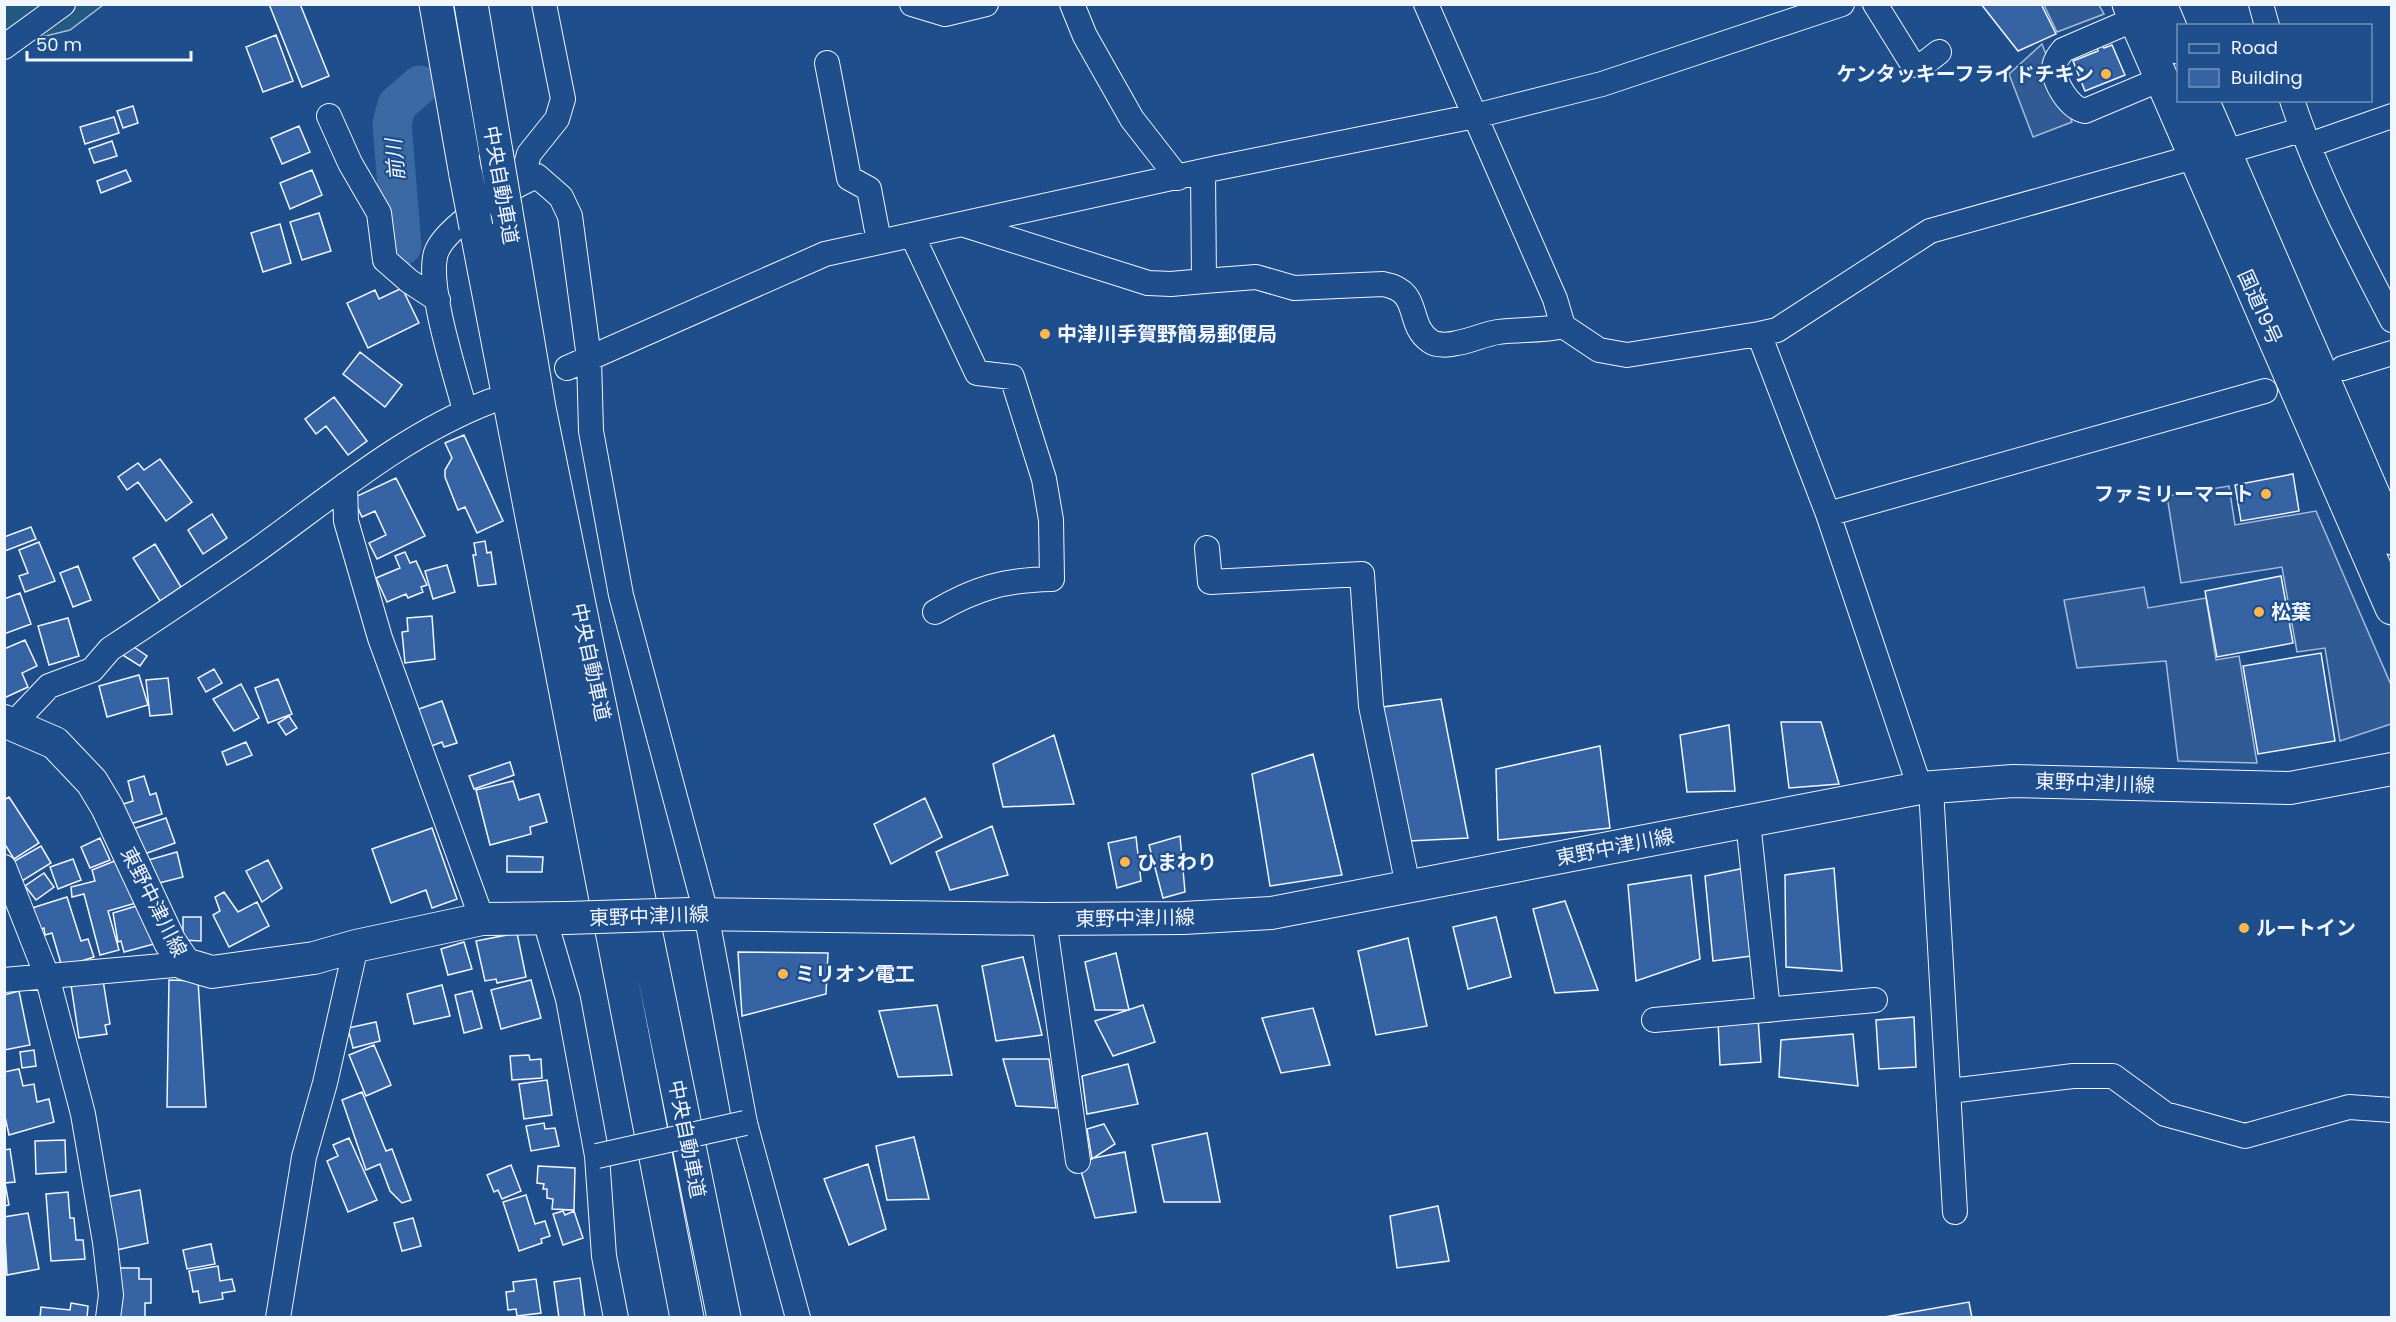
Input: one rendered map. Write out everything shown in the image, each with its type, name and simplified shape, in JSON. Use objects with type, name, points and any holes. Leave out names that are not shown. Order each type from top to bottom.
[{"type":"highway","name":"中央自動車道","points":[[436,4],[466,175],[687,1317]]},
{"type":"highway","name":"中央自動車道","points":[[471,4],[496,152],[513,195],[539,408],[724,1317]]},
{"type":"highway","points":[[2141,9],[2177,46]]},
{"type":"highway","name":"国道19号","points":[[2141,9],[2161,79],[2210,155],[2391,538]]},
{"type":"highway","name":"国道19号","points":[[2202,102],[2210,155],[2391,608]]},
{"type":"main road","name":"東野中津川線","points":[[9,722],[55,743],[92,782],[107,807],[170,942],[185,964],[212,972],[314,958],[356,946],[482,919],[698,914],[1044,919],[1183,918],[1271,913],[1925,788],[2013,781],[2290,788],[2391,770]]},
{"type":"street","points":[[4,47],[63,4]]},
{"type":"street","points":[[513,195],[529,154],[557,119],[562,99],[544,4]]},
{"type":"street","points":[[912,4],[945,14],[986,4]]},
{"type":"street","points":[[1072,4],[1085,36],[1132,119],[1178,178]]},
{"type":"street","points":[[1426,4],[1555,299],[1563,326]]},
{"type":"street","points":[[567,368],[825,254],[1475,116],[1602,84],[1842,4]]},
{"type":"street","points":[[1875,4],[1913,65],[1925,63],[1939,52]]},
{"type":"street","points":[[2260,4],[2266,24]]},
{"type":"street","points":[[2141,9],[2063,50],[2056,59],[2054,68],[2067,101],[2075,109],[2085,111],[2161,79]]},
{"type":"street","points":[[827,63],[849,178],[869,189],[879,241]]},
{"type":"street","points":[[2293,102],[2305,137],[2353,244],[2391,320]]},
{"type":"street","points":[[329,116],[350,163],[379,213],[385,260],[409,281],[438,300]]},
{"type":"street","points":[[965,225],[1148,283],[1171,284],[1256,277],[1294,288],[1383,284],[1396,286],[1406,293],[1424,334],[1431,343],[1458,343],[1496,332],[1563,326],[1599,350],[1627,355],[1777,330],[1930,231],[2210,155],[2305,137],[2391,116]]},
{"type":"street","points":[[1203,172],[1204,281]]},
{"type":"street","points":[[465,411],[438,300],[434,270],[436,253],[454,228],[513,195],[537,176],[549,183],[561,197],[570,216],[589,358],[591,430],[621,595],[698,914],[745,1123],[798,1317]]},
{"type":"street","points":[[912,235],[977,374],[1012,377],[1044,479],[1051,520],[1052,579],[1018,580],[991,585],[967,593],[935,612]]},
{"type":"street","points":[[1759,334],[1828,514],[1925,788],[1950,1091],[1955,1212]]},
{"type":"street","points":[[2343,368],[2391,353]]},
{"type":"street","points":[[1828,514],[2265,391]]},
{"type":"street","points":[[9,722],[49,686],[92,670],[110,649],[250,555],[390,452],[465,411],[491,401]]},
{"type":"street","points":[[345,485],[346,521],[380,638],[482,919]]},
{"type":"street","points":[[1207,548],[1210,582],[1362,574],[1371,706],[1408,886]]},
{"type":"street","points":[[1748,822],[1768,1010]]},
{"type":"street","points":[[4,867],[47,976],[83,1113],[105,1242],[111,1295],[108,1317]]},
{"type":"street","points":[[555,917],[597,1156],[604,1256],[616,1317]]},
{"type":"street","points":[[1044,919],[1078,1161]]},
{"type":"street","points":[[278,1317],[304,1157],[325,1083],[356,946]]},
{"type":"street","points":[[4,980],[185,964]]},
{"type":"street","points":[[1654,1020],[1875,1000]]},
{"type":"street","points":[[1950,1091],[2073,1076],[2113,1076],[2165,1114],[2245,1136],[2349,1107],[2391,1110]]},
{"type":"street","points":[[597,1156],[745,1123]]},
{"type":"shaded area","points":[[4,5],[103,5],[70,30],[5,46]]},
{"type":"shaded area","points":[[2044,5],[2099,5],[2104,14],[2057,32]]},
{"type":"shaded area","points":[[2042,44],[2072,122],[2033,137],[2009,74]]},
{"type":"shaded area","points":[[2229,486],[2235,525],[2316,511],[2391,685],[2391,724],[2340,741],[2325,648],[2297,652],[2282,567],[2181,583],[2167,496]]},
{"type":"shaded area","points":[[2144,587],[2148,608],[2206,598],[2216,660],[2239,656],[2257,763],[2178,761],[2166,661],[2077,668],[2064,600]]},
{"type":"building","points":[[269,4],[300,4],[329,76],[302,87]]},
{"type":"building","points":[[1981,4],[2041,4],[2056,34],[2018,51]]},
{"type":"building","points":[[276,35],[293,81],[263,92],[246,47]]},
{"type":"building","points":[[2102,44],[2104,48],[2112,45],[2125,75],[2085,91],[2073,61],[2098,51],[2096,46]]},
{"type":"building","points":[[133,106],[138,123],[123,128],[117,111]]},
{"type":"building","points":[[114,117],[119,133],[85,144],[80,127]]},
{"type":"building","points":[[299,126],[310,152],[282,164],[271,138]]},
{"type":"building","points":[[112,141],[117,156],[94,163],[89,149]]},
{"type":"building","points":[[126,170],[131,181],[101,193],[97,181]]},
{"type":"building","points":[[312,170],[322,195],[290,209],[280,183]]},
{"type":"building","points":[[319,213],[331,251],[302,260],[290,222]]},
{"type":"building","points":[[280,224],[291,263],[263,272],[251,233]]},
{"type":"building","points":[[402,288],[419,323],[368,348],[347,303],[375,290],[379,299]]},
{"type":"building","points":[[360,352],[402,385],[385,407],[343,374]]},
{"type":"building","points":[[334,397],[367,441],[348,455],[326,426],[316,434],[305,419]]},
{"type":"building","points":[[464,435],[503,521],[477,533],[465,507],[458,510],[445,477],[445,470],[452,458],[445,443]]},
{"type":"building","points":[[160,459],[192,502],[166,521],[138,482],[127,490],[118,477],[138,463],[144,470]]},
{"type":"building","points":[[2293,474],[2299,511],[2241,521],[2235,485]]},
{"type":"building","points":[[396,478],[425,536],[377,559],[369,543],[386,535],[375,511],[362,517],[353,498]]},
{"type":"building","points":[[212,514],[227,538],[203,554],[188,530]]},
{"type":"building","points":[[31,527],[36,539],[5,551],[4,537]]},
{"type":"building","points":[[485,541],[487,553],[491,552],[496,584],[478,586],[473,555],[476,555],[474,543]]},
{"type":"building","points":[[39,542],[55,581],[25,592],[19,576],[28,573],[19,550]]},
{"type":"building","points":[[155,544],[181,587],[160,601],[133,558]]},
{"type":"building","points":[[405,552],[410,563],[416,561],[427,585],[421,587],[423,592],[408,598],[406,594],[387,602],[376,578],[400,568],[395,556]]},
{"type":"building","points":[[447,565],[455,592],[433,599],[425,571]]},
{"type":"building","points":[[78,566],[91,600],[73,607],[60,573]]},
{"type":"building","points":[[2281,576],[2293,643],[2217,657],[2205,591]]},
{"type":"building","points":[[20,593],[31,624],[4,634],[4,599]]},
{"type":"building","points":[[432,616],[435,659],[405,663],[402,632],[408,631],[407,618]]},
{"type":"building","points":[[68,618],[79,656],[49,665],[38,626]]},
{"type":"building","points":[[25,640],[37,666],[22,673],[28,687],[4,698],[4,649]]},
{"type":"building","points":[[128,643],[147,656],[140,666],[121,654]]},
{"type":"building","points":[[2321,653],[2335,741],[2258,754],[2243,666]]},
{"type":"building","points":[[214,669],[222,683],[206,692],[198,678]]},
{"type":"building","points":[[139,675],[148,705],[107,717],[99,686]]},
{"type":"building","points":[[168,678],[172,714],[150,716],[146,680]]},
{"type":"building","points":[[278,679],[292,714],[268,723],[255,688]]},
{"type":"building","points":[[241,684],[259,718],[234,731],[213,699]]},
{"type":"building","points":[[1441,699],[1468,838],[1409,841],[1383,707]]},
{"type":"building","points":[[442,701],[457,743],[444,747],[442,742],[429,747],[416,710]]},
{"type":"building","points":[[289,716],[297,728],[286,735],[278,723]]},
{"type":"building","points":[[1781,722],[1821,722],[1839,784],[1789,788]]},
{"type":"building","points":[[1729,725],[1735,791],[1687,792],[1680,735]]},
{"type":"building","points":[[1054,735],[1074,804],[1003,807],[993,764]]},
{"type":"building","points":[[246,742],[252,755],[227,765],[222,752]]},
{"type":"building","points":[[1600,746],[1610,828],[1498,840],[1496,769]]},
{"type":"building","points":[[1313,754],[1342,875],[1270,886],[1252,774]]},
{"type":"building","points":[[510,762],[514,775],[474,789],[469,776]]},
{"type":"building","points":[[144,776],[150,795],[156,793],[162,814],[127,825],[120,805],[133,801],[128,781]]},
{"type":"building","points":[[513,781],[519,800],[539,794],[547,822],[530,827],[531,834],[490,845],[476,790]]},
{"type":"building","points":[[9,797],[39,843],[14,859],[4,843],[4,800]]},
{"type":"building","points":[[925,798],[942,837],[891,864],[874,824]]},
{"type":"building","points":[[166,818],[175,843],[139,856],[130,830]]},
{"type":"building","points":[[992,826],[1008,875],[950,890],[936,852]]},
{"type":"building","points":[[432,828],[457,899],[432,908],[426,890],[391,903],[372,849]]},
{"type":"building","points":[[1180,836],[1185,892],[1163,898],[1149,845]]},
{"type":"building","name":"ひまわり","points":[[1136,837],[1141,881],[1117,888],[1108,843]]},
{"type":"building","points":[[100,838],[110,860],[90,868],[81,847]]},
{"type":"building","points":[[41,846],[51,863],[22,881],[11,863]]},
{"type":"building","points":[[177,852],[183,877],[151,885],[145,861]]},
{"type":"building","points":[[507,856],[543,857],[542,872],[507,872]]},
{"type":"building","points":[[122,858],[136,903],[108,911],[119,950],[100,955],[84,894],[72,897],[71,887],[95,881],[92,870]]},
{"type":"building","points":[[73,859],[81,880],[58,889],[50,867]]},
{"type":"building","points":[[268,860],[282,888],[262,902],[246,871]]},
{"type":"building","points":[[1745,868],[1751,956],[1713,961],[1705,876]]},
{"type":"building","points":[[1834,868],[1842,971],[1786,967],[1785,875]]},
{"type":"building","points":[[44,873],[54,887],[36,900],[25,886]]},
{"type":"building","points":[[1691,875],[1700,959],[1636,981],[1628,885]]},
{"type":"building","points":[[224,892],[238,912],[257,902],[269,926],[229,947],[213,915],[220,911],[215,897]]},
{"type":"building","points":[[67,897],[81,941],[88,939],[94,957],[62,967],[52,933],[45,935],[44,928],[39,930],[32,908]]},
{"type":"building","points":[[1565,901],[1598,990],[1555,993],[1533,909]]},
{"type":"building","points":[[143,904],[154,944],[124,952],[121,941],[118,942],[113,913]]},
{"type":"building","points":[[183,917],[201,917],[201,941],[183,940]]},
{"type":"building","points":[[1496,917],[1511,977],[1468,989],[1453,927]]},
{"type":"building","points":[[517,933],[526,977],[497,983],[496,979],[485,981],[476,941]]},
{"type":"building","points":[[1408,938],[1427,1026],[1376,1035],[1358,951]]},
{"type":"building","points":[[464,942],[472,969],[448,975],[441,949]]},
{"type":"building","name":"ミリオン電工","points":[[738,952],[828,953],[826,994],[742,1016]]},
{"type":"building","points":[[1116,953],[1129,1010],[1095,1010],[1085,962]]},
{"type":"building","points":[[1023,957],[1042,1035],[996,1041],[982,966]]},
{"type":"building","points":[[103,980],[110,1024],[105,1025],[107,1034],[79,1038],[71,985]]},
{"type":"building","points":[[169,980],[198,981],[206,1107],[167,1107]]},
{"type":"building","points":[[531,980],[541,1018],[501,1029],[491,990]]},
{"type":"building","points":[[442,985],[450,1016],[414,1024],[407,994]]},
{"type":"building","points":[[19,991],[30,1045],[4,1050],[4,995]]},
{"type":"building","points":[[472,991],[482,1028],[464,1033],[455,995]]},
{"type":"building","points":[[937,1005],[952,1075],[898,1077],[879,1011]]},
{"type":"building","points":[[1143,1005],[1155,1042],[1113,1056],[1095,1021]]},
{"type":"building","points":[[1313,1008],[1330,1065],[1281,1073],[1262,1018]]},
{"type":"building","points":[[1914,1017],[1916,1067],[1879,1069],[1876,1020]]},
{"type":"building","points":[[1758,1018],[1761,1062],[1720,1065],[1718,1021]]},
{"type":"building","points":[[376,1022],[380,1041],[353,1048],[348,1028]]},
{"type":"building","points":[[1853,1034],[1858,1086],[1779,1077],[1781,1040]]},
{"type":"building","points":[[374,1045],[391,1085],[366,1096],[349,1055]]},
{"type":"building","points":[[34,1050],[36,1066],[22,1068],[20,1052]]},
{"type":"building","points":[[529,1055],[530,1060],[541,1059],[542,1078],[512,1080],[510,1056]]},
{"type":"building","points":[[1003,1059],[1049,1059],[1056,1108],[1016,1106]]},
{"type":"building","points":[[1128,1064],[1138,1104],[1087,1114],[1082,1076]]},
{"type":"building","points":[[19,1069],[23,1086],[34,1084],[37,1102],[49,1099],[54,1122],[9,1135],[4,1112],[4,1072]]},
{"type":"building","points":[[547,1080],[552,1115],[524,1119],[519,1084]]},
{"type":"building","points":[[362,1092],[386,1151],[392,1149],[411,1200],[402,1203],[390,1191],[380,1164],[366,1170],[342,1100]]},
{"type":"building","points":[[544,1123],[545,1129],[555,1128],[559,1146],[531,1151],[526,1126]]},
{"type":"building","points":[[1104,1124],[1115,1144],[1092,1159],[1087,1129]]},
{"type":"building","points":[[1207,1133],[1220,1202],[1164,1202],[1152,1145]]},
{"type":"building","points":[[914,1137],[929,1199],[887,1200],[876,1146]]},
{"type":"building","points":[[349,1138],[377,1200],[348,1212],[327,1161],[338,1156],[333,1145]]},
{"type":"building","points":[[65,1140],[66,1172],[36,1174],[35,1141]]},
{"type":"building","points":[[10,1149],[15,1182],[5,1183],[9,1205],[4,1206],[4,1150]]},
{"type":"building","points":[[1125,1152],[1136,1212],[1095,1218],[1078,1161]]},
{"type":"building","points":[[868,1164],[886,1229],[849,1245],[824,1179]]},
{"type":"building","points":[[511,1165],[521,1191],[502,1199],[498,1190],[494,1192],[487,1175]]},
{"type":"building","points":[[538,1166],[575,1168],[574,1210],[552,1209],[553,1199],[547,1198],[547,1189],[543,1189],[544,1184],[537,1183]]},
{"type":"building","points":[[140,1190],[148,1243],[112,1251],[102,1198]]},
{"type":"building","points":[[68,1192],[70,1218],[74,1218],[76,1240],[83,1240],[85,1259],[51,1261],[46,1194]]},
{"type":"building","points":[[526,1195],[535,1224],[545,1221],[550,1236],[541,1239],[542,1243],[519,1251],[503,1202]]},
{"type":"building","points":[[1438,1206],[1449,1261],[1397,1268],[1390,1216]]},
{"type":"building","points":[[563,1211],[565,1215],[574,1211],[583,1238],[563,1245],[553,1214]]},
{"type":"building","points":[[28,1213],[39,1269],[7,1275],[4,1217]]},
{"type":"building","points":[[413,1218],[421,1246],[402,1251],[394,1223]]},
{"type":"building","points":[[211,1244],[215,1264],[187,1269],[183,1250]]},
{"type":"building","points":[[218,1266],[220,1281],[232,1279],[235,1291],[222,1293],[223,1299],[200,1303],[198,1291],[193,1292],[189,1271]]},
{"type":"building","points":[[118,1268],[139,1268],[139,1279],[151,1279],[151,1303],[145,1303],[145,1318],[118,1318]]},
{"type":"building","points":[[580,1278],[585,1318],[559,1318],[554,1282]]},
{"type":"building","points":[[536,1279],[541,1313],[517,1316],[516,1309],[508,1310],[506,1292],[514,1291],[513,1282]]},
{"type":"building","points":[[1969,1302],[1972,1318],[1879,1318]]},
{"type":"building","points":[[71,1303],[88,1306],[87,1318],[40,1318],[41,1307],[70,1310]]},
{"type":"waterway","name":"前川","points":[[402,246],[392,124],[397,105],[420,85]]},
{"type":"place","name":"ケンタッキーフライドチキン","points":[[2106,74]]},
{"type":"place","name":"中津川手賀野簡易郵便局","points":[[1045,334]]},
{"type":"place","name":"ファミリーマート","points":[[2266,494]]},
{"type":"place","name":"松葉","points":[[2259,612]]},
{"type":"place","name":"ひまわり","points":[[1125,862]]},
{"type":"place","name":"ルートイン","points":[[2244,928]]},
{"type":"place","name":"ミリオン電工","points":[[783,974]]}]
